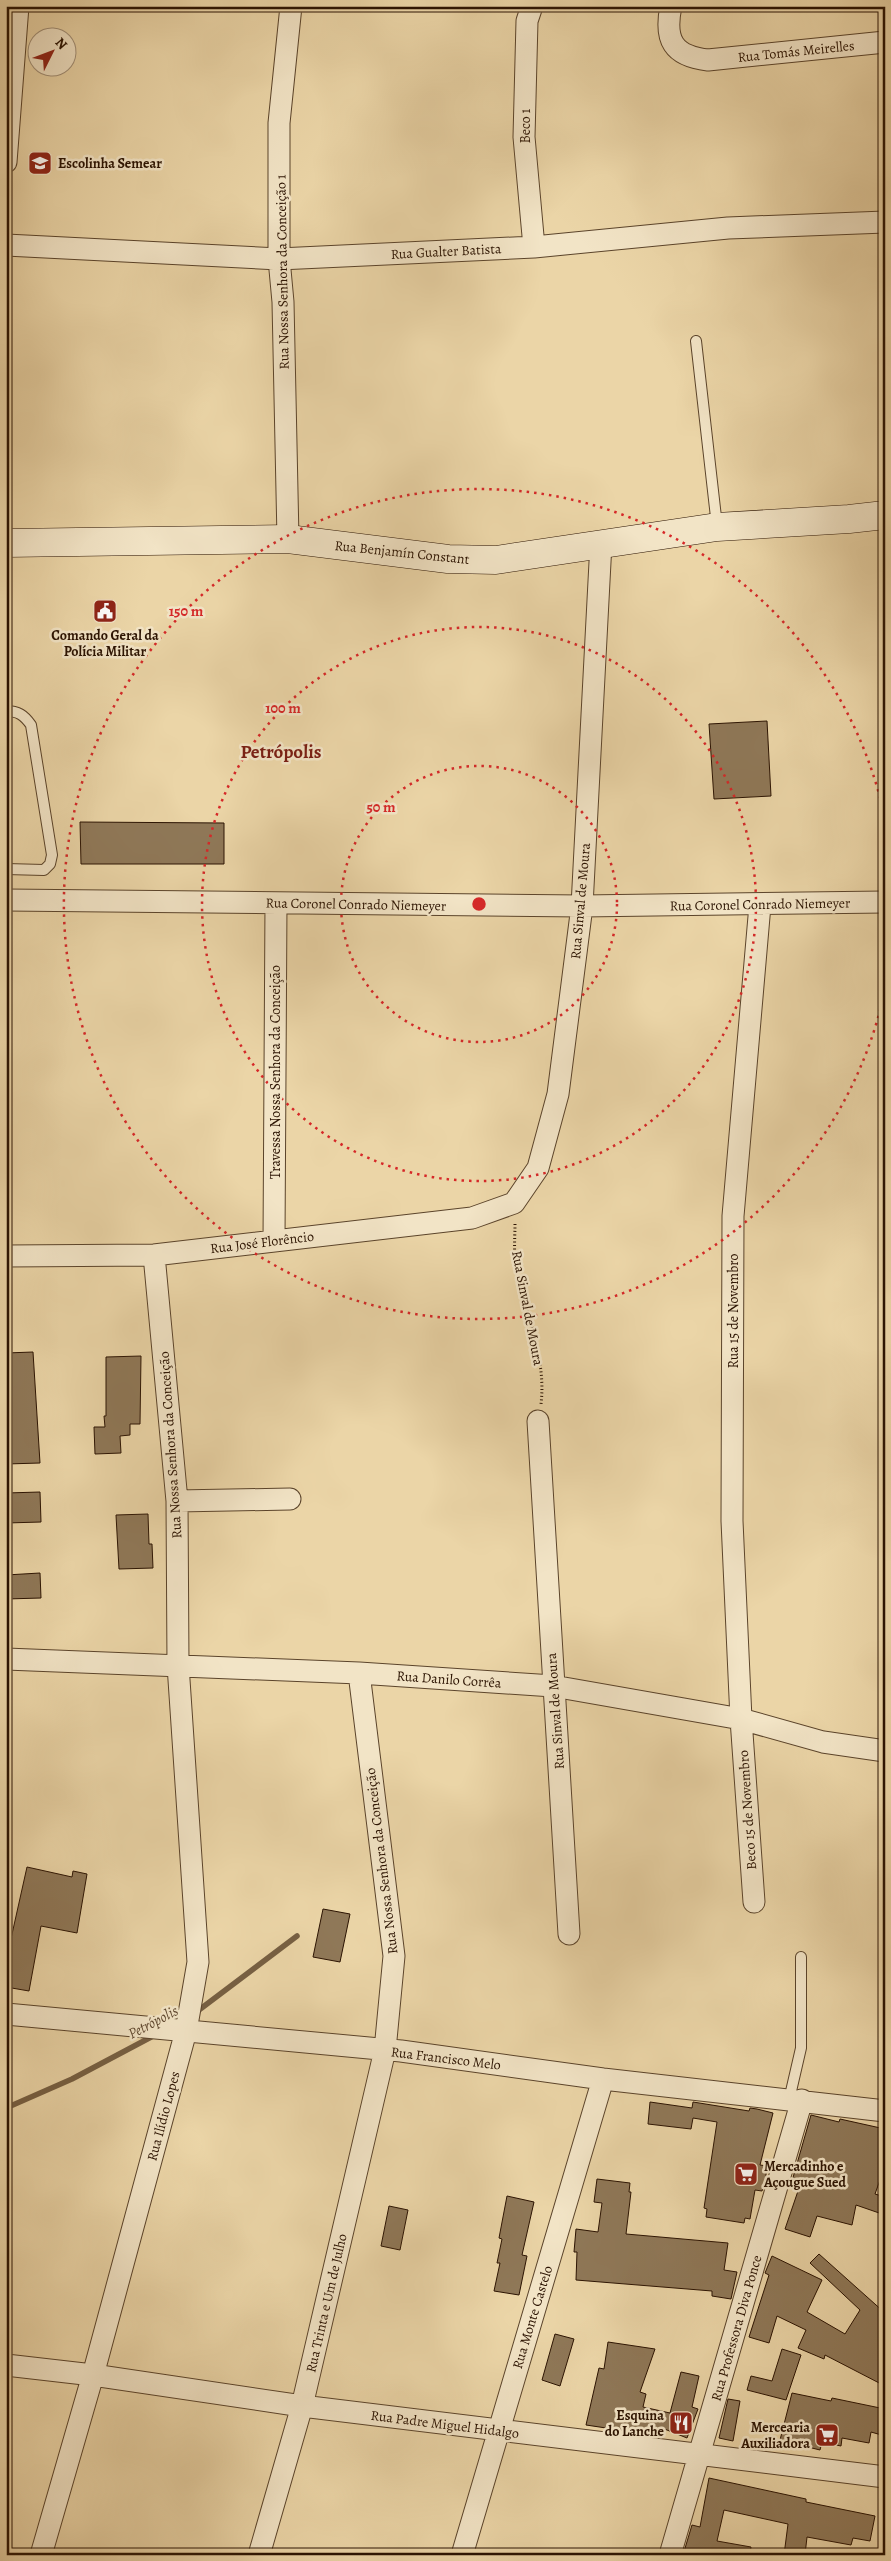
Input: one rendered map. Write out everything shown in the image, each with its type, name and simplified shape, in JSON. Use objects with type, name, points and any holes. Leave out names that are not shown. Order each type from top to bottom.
[{"type":"street","points":[[6,162],[18,6]]},
{"type":"street","name":"Rua Nossa Senhora da Conceição 1","points":[[288,539],[282,302],[278,259],[279,123],[291,6]]},
{"type":"street","name":"Beco 1","points":[[532,6],[527,21],[524,137],[534,247]]},
{"type":"street","name":"Rua Tomás Meirelles","points":[[671,6],[669,32],[672,44],[678,51],[687,56],[708,60],[885,42]]},
{"type":"street","name":"Rua Gualter Batista","points":[[6,245],[278,259],[534,247],[728,228],[885,222]]},
{"type":"street","name":"Rua Benjamín Constant","points":[[6,543],[288,539],[448,559],[496,560],[717,527],[885,515]]},
{"type":"street","name":"Rua Sinval de Moura","points":[[514,1203],[538,1168],[558,1094],[582,906],[601,543]]},
{"type":"street","name":"Rua Coronel Conrado Niemeyer","points":[[6,900],[582,906],[885,902]]},
{"type":"street","name":"Travessa Nossa Senhora da Conceição","points":[[274,1241],[276,903]]},
{"type":"street","name":"Rua 15 de Novembro","points":[[741,1719],[732,1521],[733,1216],[760,905]]},
{"type":"street","name":"Rua José Florêncio","points":[[6,1256],[154,1255],[472,1218],[514,1203]]},
{"type":"street","name":"Rua Nossa Senhora da Conceição","points":[[154,1255],[177,1501],[178,1665]]},
{"type":"street","name":"Rua Sinval de Moura","points":[[538,1421],[569,1934]]},
{"type":"street","points":[[177,1501],[290,1499]]},
{"type":"street","name":"Rua Danilo Corrêa","points":[[6,1659],[359,1673],[553,1686],[741,1719],[823,1742],[885,1751]]},
{"type":"street","name":"Rua Ilídio Lopes","points":[[41,2555],[93,2376],[186,2031],[198,1962],[198,1936],[178,1665]]},
{"type":"street","name":"Rua Nossa Senhora da Conceição","points":[[359,1673],[394,1956],[385,2050]]},
{"type":"street","name":"Beco 15 de Novembro","points":[[741,1719],[754,1902]]},
{"type":"street","name":"Rua Francisco Melo","points":[[6,2014],[385,2050],[603,2079],[885,2111]]},
{"type":"street","name":"Rua Trinta e Um de Julho","points":[[259,2555],[302,2406],[385,2050]]},
{"type":"street","name":"Rua Monte Castelo","points":[[462,2555],[603,2079]]},
{"type":"street","name":"Rua Professora Diva Ponce","points":[[670,2555],[700,2453],[796,2100]]},
{"type":"street","name":"Rua Padre Miguel Hidalgo","points":[[6,2365],[302,2406],[885,2477]]},
{"type":"lane","points":[[696,341],[717,527]]},
{"type":"lane","points":[[6,711],[15,711],[26,717],[31,724],[52,855],[50,864],[44,870],[6,869]]},
{"type":"lane","points":[[796,2100],[801,2048],[801,1957]]},
{"type":"path","name":"Rua Sinval de Moura","points":[[514,1203],[515,1258],[536,1344],[543,1386],[538,1421]]},
{"type":"building","points":[[767,721],[771,796],[714,799],[709,724]]},
{"type":"building","points":[[80,822],[224,823],[224,864],[81,864]]},
{"type":"building","points":[[33,1352],[40,1463],[6,1464],[6,1353]]},
{"type":"building","points":[[141,1356],[140,1424],[130,1424],[130,1435],[120,1436],[121,1453],[95,1454],[94,1427],[105,1427],[106,1357]]},
{"type":"building","points":[[40,1492],[41,1522],[6,1523],[6,1493]]},
{"type":"building","points":[[148,1514],[149,1544],[152,1544],[153,1568],[119,1569],[116,1515]]},
{"type":"building","points":[[40,1573],[41,1598],[6,1599],[6,1575]]},
{"type":"building","points":[[27,1867],[72,1877],[73,1871],[87,1874],[77,1933],[41,1926],[29,1991],[6,1987],[6,1961]]},
{"type":"building","points":[[323,1909],[350,1914],[340,1962],[313,1957]]},
{"type":"building","points":[[650,2102],[692,2108],[693,2102],[749,2111],[750,2108],[773,2113],[760,2165],[767,2166],[765,2183],[762,2191],[755,2190],[750,2219],[745,2218],[744,2223],[706,2217],[707,2209],[704,2208],[717,2122],[693,2118],[691,2129],[648,2124]]},
{"type":"building","points":[[811,2115],[839,2122],[840,2119],[885,2129],[885,2166],[875,2194],[885,2197],[885,2215],[856,2205],[852,2225],[817,2216],[810,2237],[785,2229],[798,2191],[790,2188]]},
{"type":"building","points":[[597,2179],[630,2183],[629,2192],[631,2192],[626,2234],[728,2243],[724,2270],[737,2272],[731,2299],[712,2296],[712,2291],[576,2280],[577,2252],[574,2252],[576,2229],[598,2232],[602,2203],[594,2202]]},
{"type":"building","points":[[507,2196],[534,2202],[522,2255],[527,2256],[519,2295],[494,2291],[500,2263],[497,2263],[502,2239],[499,2238]]},
{"type":"building","points":[[389,2206],[408,2210],[400,2250],[381,2246]]},
{"type":"building","points":[[819,2254],[885,2313],[885,2386],[825,2355],[824,2359],[798,2348],[806,2330],[777,2316],[769,2343],[749,2337],[769,2275],[765,2273],[772,2256],[822,2280],[807,2312],[845,2334],[860,2310],[810,2263]]},
{"type":"building","points":[[555,2334],[574,2339],[560,2386],[542,2380]]},
{"type":"building","points":[[608,2342],[655,2349],[640,2392],[646,2394],[643,2407],[670,2413],[681,2372],[699,2376],[692,2407],[698,2409],[687,2438],[662,2428],[660,2436],[586,2425],[599,2368],[604,2369]]},
{"type":"building","points":[[782,2349],[801,2355],[786,2400],[747,2390],[751,2376],[772,2381]]},
{"type":"building","points":[[792,2393],[831,2401],[832,2398],[885,2409],[885,2436],[871,2432],[869,2443],[842,2438],[841,2446],[822,2442],[820,2450],[780,2440]]},
{"type":"building","points":[[728,2399],[740,2401],[733,2441],[719,2438]]},
{"type":"building","points":[[709,2478],[806,2499],[806,2502],[875,2516],[870,2541],[853,2538],[851,2545],[807,2537],[805,2555],[784,2555],[788,2524],[724,2510],[717,2541],[751,2547],[750,2555],[683,2555],[692,2525],[700,2527]]},
{"type":"waterway","name":"Petrópolis","points":[[195,2013],[297,1936]]},
{"type":"waterway","name":"Petrópolis","points":[[6,2108],[72,2079],[155,2035]]},
{"type":"place","name":"Escolinha Semear","points":[[40,163]]},
{"type":"place","name":"Comando Geral da Polícia Militar","points":[[105,611]]},
{"type":"place","name":"Mercadinho e Açougue Sued","points":[[746,2174]]},
{"type":"place","name":"Esquina do Lanche","points":[[681,2423]]},
{"type":"place","name":"Mercearia Auxiliadora","points":[[827,2435]]},
{"type":"district","name":"Petrópolis","points":[[281,751]]}]
